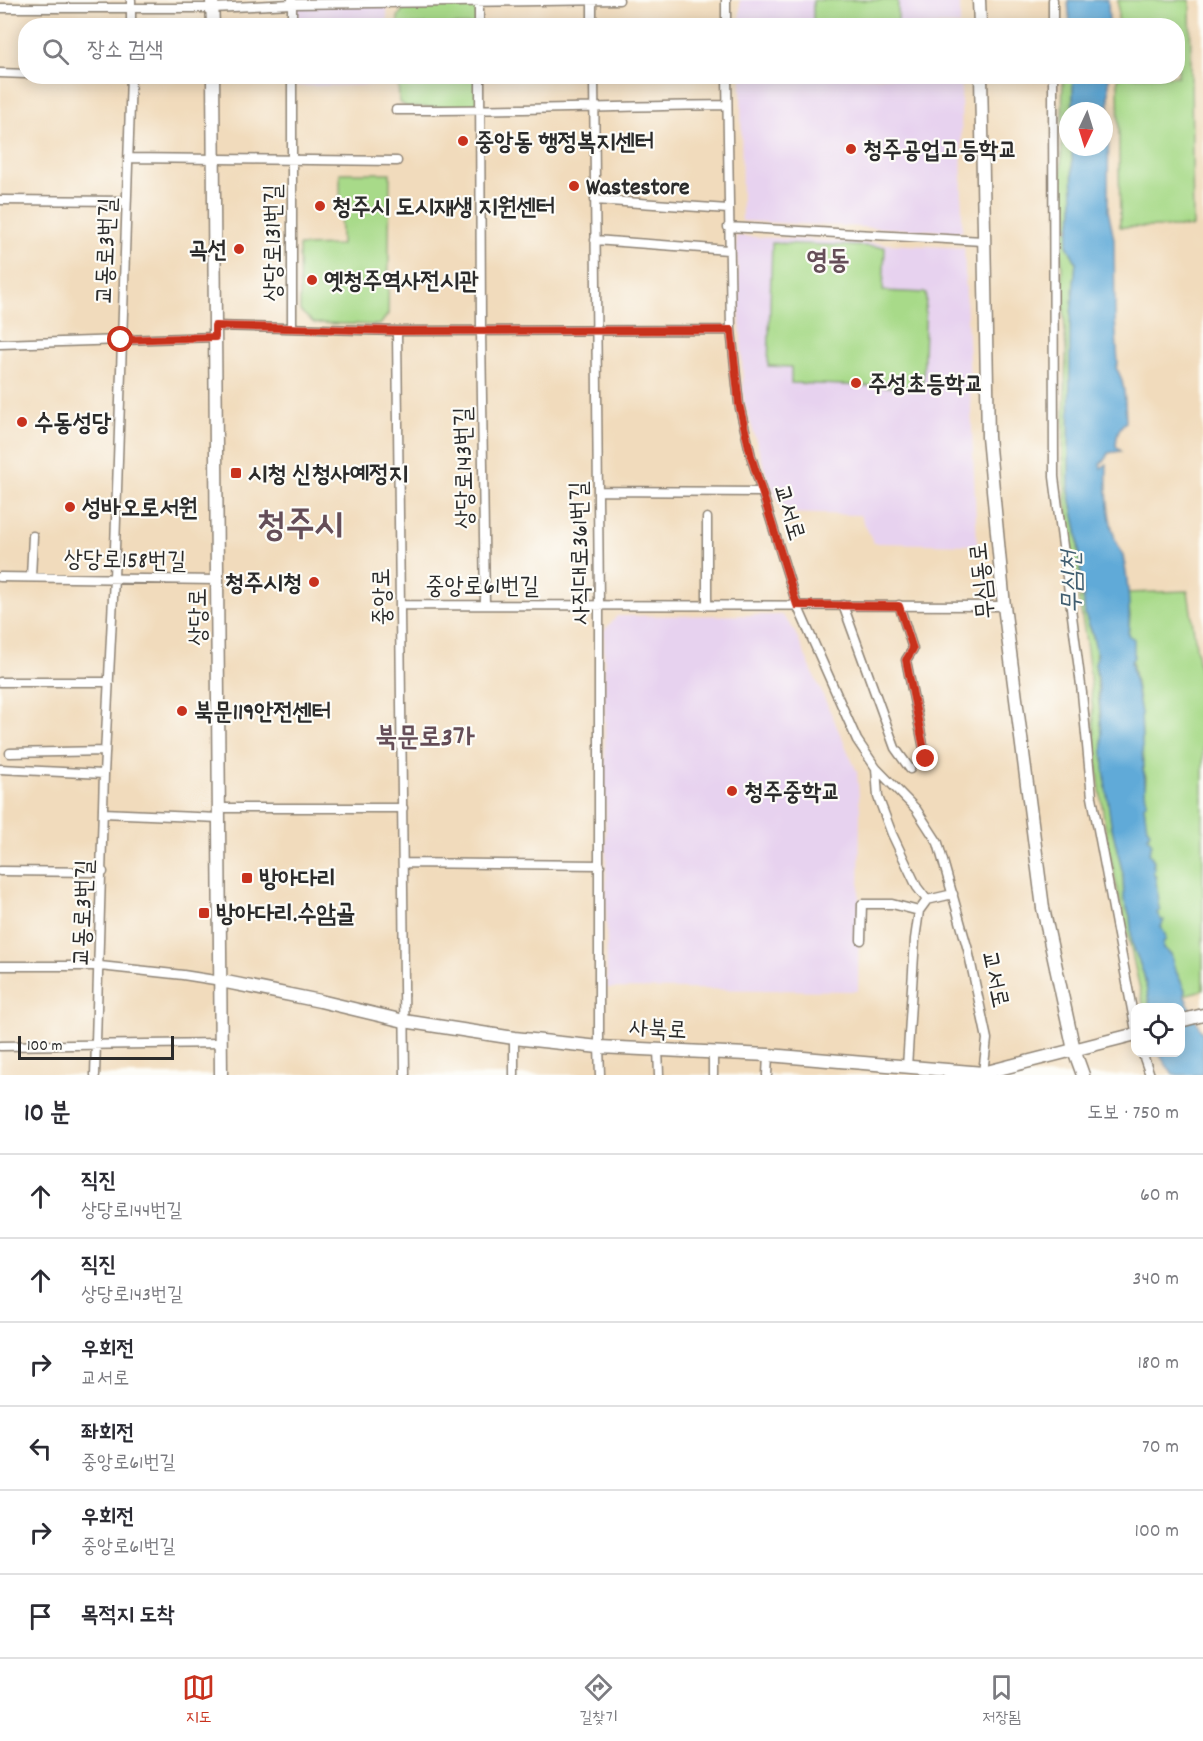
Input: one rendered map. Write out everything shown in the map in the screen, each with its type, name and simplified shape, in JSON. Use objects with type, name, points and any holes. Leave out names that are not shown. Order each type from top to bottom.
[{"type":"main road","points":[[979,0],[980,18]]},
{"type":"main road","name":"상당로","points":[[213,84],[221,1075]]},
{"type":"main road","name":"무심동로","points":[[981,84],[988,437],[1004,606],[1043,908],[1074,1050],[1083,1075]]},
{"type":"main road","name":"사북로","points":[[221,981],[321,1001],[404,1021],[514,1038],[598,1047],[768,1055],[907,1067],[929,1072],[983,1074],[1131,1035]]},
{"type":"main road","points":[[1185,1020],[1203,1015]]},
{"type":"street","points":[[592,0],[592,18]]},
{"type":"street","points":[[0,8],[131,4],[619,0]]},
{"type":"street","points":[[726,0],[726,18]]},
{"type":"street","points":[[1053,0],[1053,18]]},
{"type":"street","points":[[479,1],[479,18]]},
{"type":"street","points":[[291,2],[292,18]]},
{"type":"street","points":[[0,73],[18,74]]},
{"type":"street","name":"교동로3번길","points":[[95,1075],[130,84]]},
{"type":"street","name":"상당로131번길","points":[[292,84],[292,328]]},
{"type":"street","name":"상당로143번길","points":[[480,84],[485,604]]},
{"type":"street","name":"사직대로361번길","points":[[594,84],[599,604],[598,1047],[600,1075]]},
{"type":"street","name":"교서로","points":[[727,84],[728,250],[731,330],[739,404],[762,492],[797,605],[857,740],[876,768],[916,809],[938,843],[968,950],[987,1039],[983,1074]]},
{"type":"street","points":[[1053,84],[1054,477],[1082,693],[1092,797],[1131,1006]]},
{"type":"street","points":[[396,110],[480,111],[595,106],[727,105]]},
{"type":"street","points":[[128,158],[214,158]]},
{"type":"street","name":"상당로131번길","points":[[214,158],[397,161]]},
{"type":"street","points":[[0,200],[126,201]]},
{"type":"street","points":[[595,200],[728,209]]},
{"type":"street","points":[[728,227],[983,241]]},
{"type":"street","points":[[595,240],[728,250]]},
{"type":"street","points":[[0,345],[121,340],[215,331],[292,328],[397,331],[731,330]]},
{"type":"street","name":"중앙로","points":[[397,331],[405,1075]]},
{"type":"street","points":[[598,491],[762,492]]},
{"type":"street","points":[[707,518],[707,604]]},
{"type":"street","name":"상당로158번길","points":[[31,577],[33,536]]},
{"type":"street","name":"상당로158번길","points":[[0,577],[217,580]]},
{"type":"street","name":"중앙로61번길","points":[[401,605],[1004,606]]},
{"type":"street","points":[[843,605],[895,748],[910,769]]},
{"type":"street","points":[[899,606],[913,649],[906,660],[926,759]]},
{"type":"street","points":[[0,682],[109,682]]},
{"type":"street","points":[[10,753],[105,752]]},
{"type":"street","name":"교서로","points":[[876,768],[878,797],[892,834],[917,887],[927,900]]},
{"type":"street","points":[[0,769],[104,774]]},
{"type":"street","points":[[103,813],[219,813],[403,808]]},
{"type":"street","points":[[404,863],[600,865]]},
{"type":"street","points":[[0,871],[103,872]]},
{"type":"street","points":[[907,1067],[915,939],[919,911],[927,900],[952,894]]},
{"type":"street","points":[[861,940],[862,904],[892,904],[919,911]]},
{"type":"street","points":[[0,966],[100,966],[221,981]]},
{"type":"street","points":[[514,1038],[514,1075]]},
{"type":"street","points":[[0,1046],[221,1043]]},
{"type":"street","points":[[658,1050],[658,1075]]},
{"type":"street","points":[[713,1052],[713,1075]]},
{"type":"street","points":[[767,1075],[768,1055]]},
{"type":"street","points":[[1143,1057],[1150,1075]]},
{"type":"shaded area","points":[[296,0],[387,0],[387,18],[296,18]]},
{"type":"shaded area","points":[[740,0],[960,0],[960,18],[740,18]]},
{"type":"shaded area","points":[[296,84],[386,84],[386,85],[296,86]]},
{"type":"shaded area","name":"청주공업고등학교","points":[[741,84],[961,84],[962,232],[742,221]]},
{"type":"shaded area","name":"주성초등학교","points":[[736,236],[964,248],[977,545],[874,543],[860,515],[783,513],[766,473],[744,401]]},
{"type":"shaded area","name":"청주중학교","points":[[782,615],[793,628],[857,772],[860,810],[858,991],[607,988],[604,631],[617,616]]},
{"type":"green space","points":[[813,0],[898,0],[898,18],[813,18]]},
{"type":"green space","points":[[1118,0],[1190,0],[1193,227],[1120,227],[1118,84],[1185,84],[1185,18],[1118,18]]},
{"type":"green space","points":[[477,4],[477,18],[398,18],[405,6]]},
{"type":"green space","points":[[398,84],[477,84],[478,108],[407,107],[399,102]]},
{"type":"green space","points":[[1063,84],[1073,84],[1073,102],[1062,102]]},
{"type":"green space","points":[[1061,156],[1072,156],[1073,210],[1070,227],[1060,227]]},
{"type":"green space","points":[[340,173],[390,173],[388,314],[380,325],[314,323],[300,311],[299,246],[341,245]]},
{"type":"green space","points":[[1060,230],[1070,230],[1067,245],[1076,262],[1070,325],[1069,491],[1077,530],[1082,595],[1078,595],[1065,494],[1063,453],[1066,353]]},
{"type":"green space","points":[[772,243],[885,247],[883,291],[926,293],[923,388],[791,383],[791,367],[768,366]]},
{"type":"green space","points":[[1188,591],[1203,694],[1203,990],[1184,995],[1185,990],[1174,967],[1171,954],[1163,948],[1161,923],[1157,913],[1156,877],[1153,872],[1154,861],[1149,853],[1144,805],[1146,777],[1143,770],[1141,713],[1128,636],[1130,616],[1127,593]]},
{"type":"green space","points":[[1078,598],[1083,598],[1085,615],[1095,646],[1111,824],[1123,874],[1124,900],[1130,916],[1132,943],[1144,975],[1149,1003],[1143,1003],[1109,850],[1098,772],[1083,623]]},
{"type":"water","points":[[1068,0],[1108,0],[1109,18],[1069,18]]},
{"type":"water","points":[[1073,84],[1109,84],[1109,102],[1073,102]]},
{"type":"water","points":[[1072,156],[1108,156],[1108,210],[1114,239],[1118,363],[1116,368],[1123,387],[1126,422],[1117,435],[1116,446],[1121,451],[1108,453],[1106,459],[1100,464],[1101,468],[1107,464],[1107,492],[1111,521],[1115,539],[1123,556],[1126,575],[1129,606],[1128,635],[1134,639],[1134,657],[1131,662],[1141,713],[1143,770],[1147,801],[1144,806],[1150,832],[1148,837],[1152,844],[1149,853],[1155,868],[1153,872],[1160,910],[1157,913],[1161,920],[1164,920],[1161,927],[1166,939],[1163,948],[1171,954],[1174,967],[1185,990],[1184,995],[1203,1035],[1203,1075],[1173,1075],[1161,1057],[1185,1057],[1185,1003],[1149,1003],[1144,975],[1132,943],[1130,916],[1124,900],[1123,874],[1111,824],[1095,664],[1097,656],[1093,635],[1085,615],[1077,530],[1069,491],[1070,325],[1076,262],[1067,245],[1073,210]]},
{"type":"place","name":"중앙동 행정복지센터","points":[[463,141]]},
{"type":"place","name":"청주공업고등학교","points":[[851,149]]},
{"type":"place","name":"Wastestore","points":[[574,186]]},
{"type":"place","name":"청주시 도시재생 지원센터","points":[[320,206]]},
{"type":"place","name":"곡선","points":[[239,249]]},
{"type":"place","name":"옛청주역사전시관","points":[[312,280]]},
{"type":"place","name":"주성초등학교","points":[[856,383]]},
{"type":"place","name":"수동성당","points":[[22,422]]},
{"type":"place","name":"시청 신청사예정지","points":[[236,473]]},
{"type":"place","name":"성바오로서원","points":[[70,507]]},
{"type":"place","name":"청주시청","points":[[314,582]]},
{"type":"place","name":"북문119안전센터","points":[[182,711]]},
{"type":"place","name":"청주중학교","points":[[732,791]]},
{"type":"place","name":"방아다리","points":[[247,878]]},
{"type":"place","name":"방아다리.수암골","points":[[204,913]]},
{"type":"district","name":"영동","points":[[828,259]]},
{"type":"district","name":"청주시","points":[[300,522]]},
{"type":"district","name":"북문로3가","points":[[425,736]]},
{"type":"route","points":[[121,340],[215,337],[215,326],[397,331],[731,330],[739,404],[751,456],[797,605],[899,606],[913,649],[906,660],[926,759]]},
{"type":"water label","name":"무심천","points":[[1070,582]]}]
